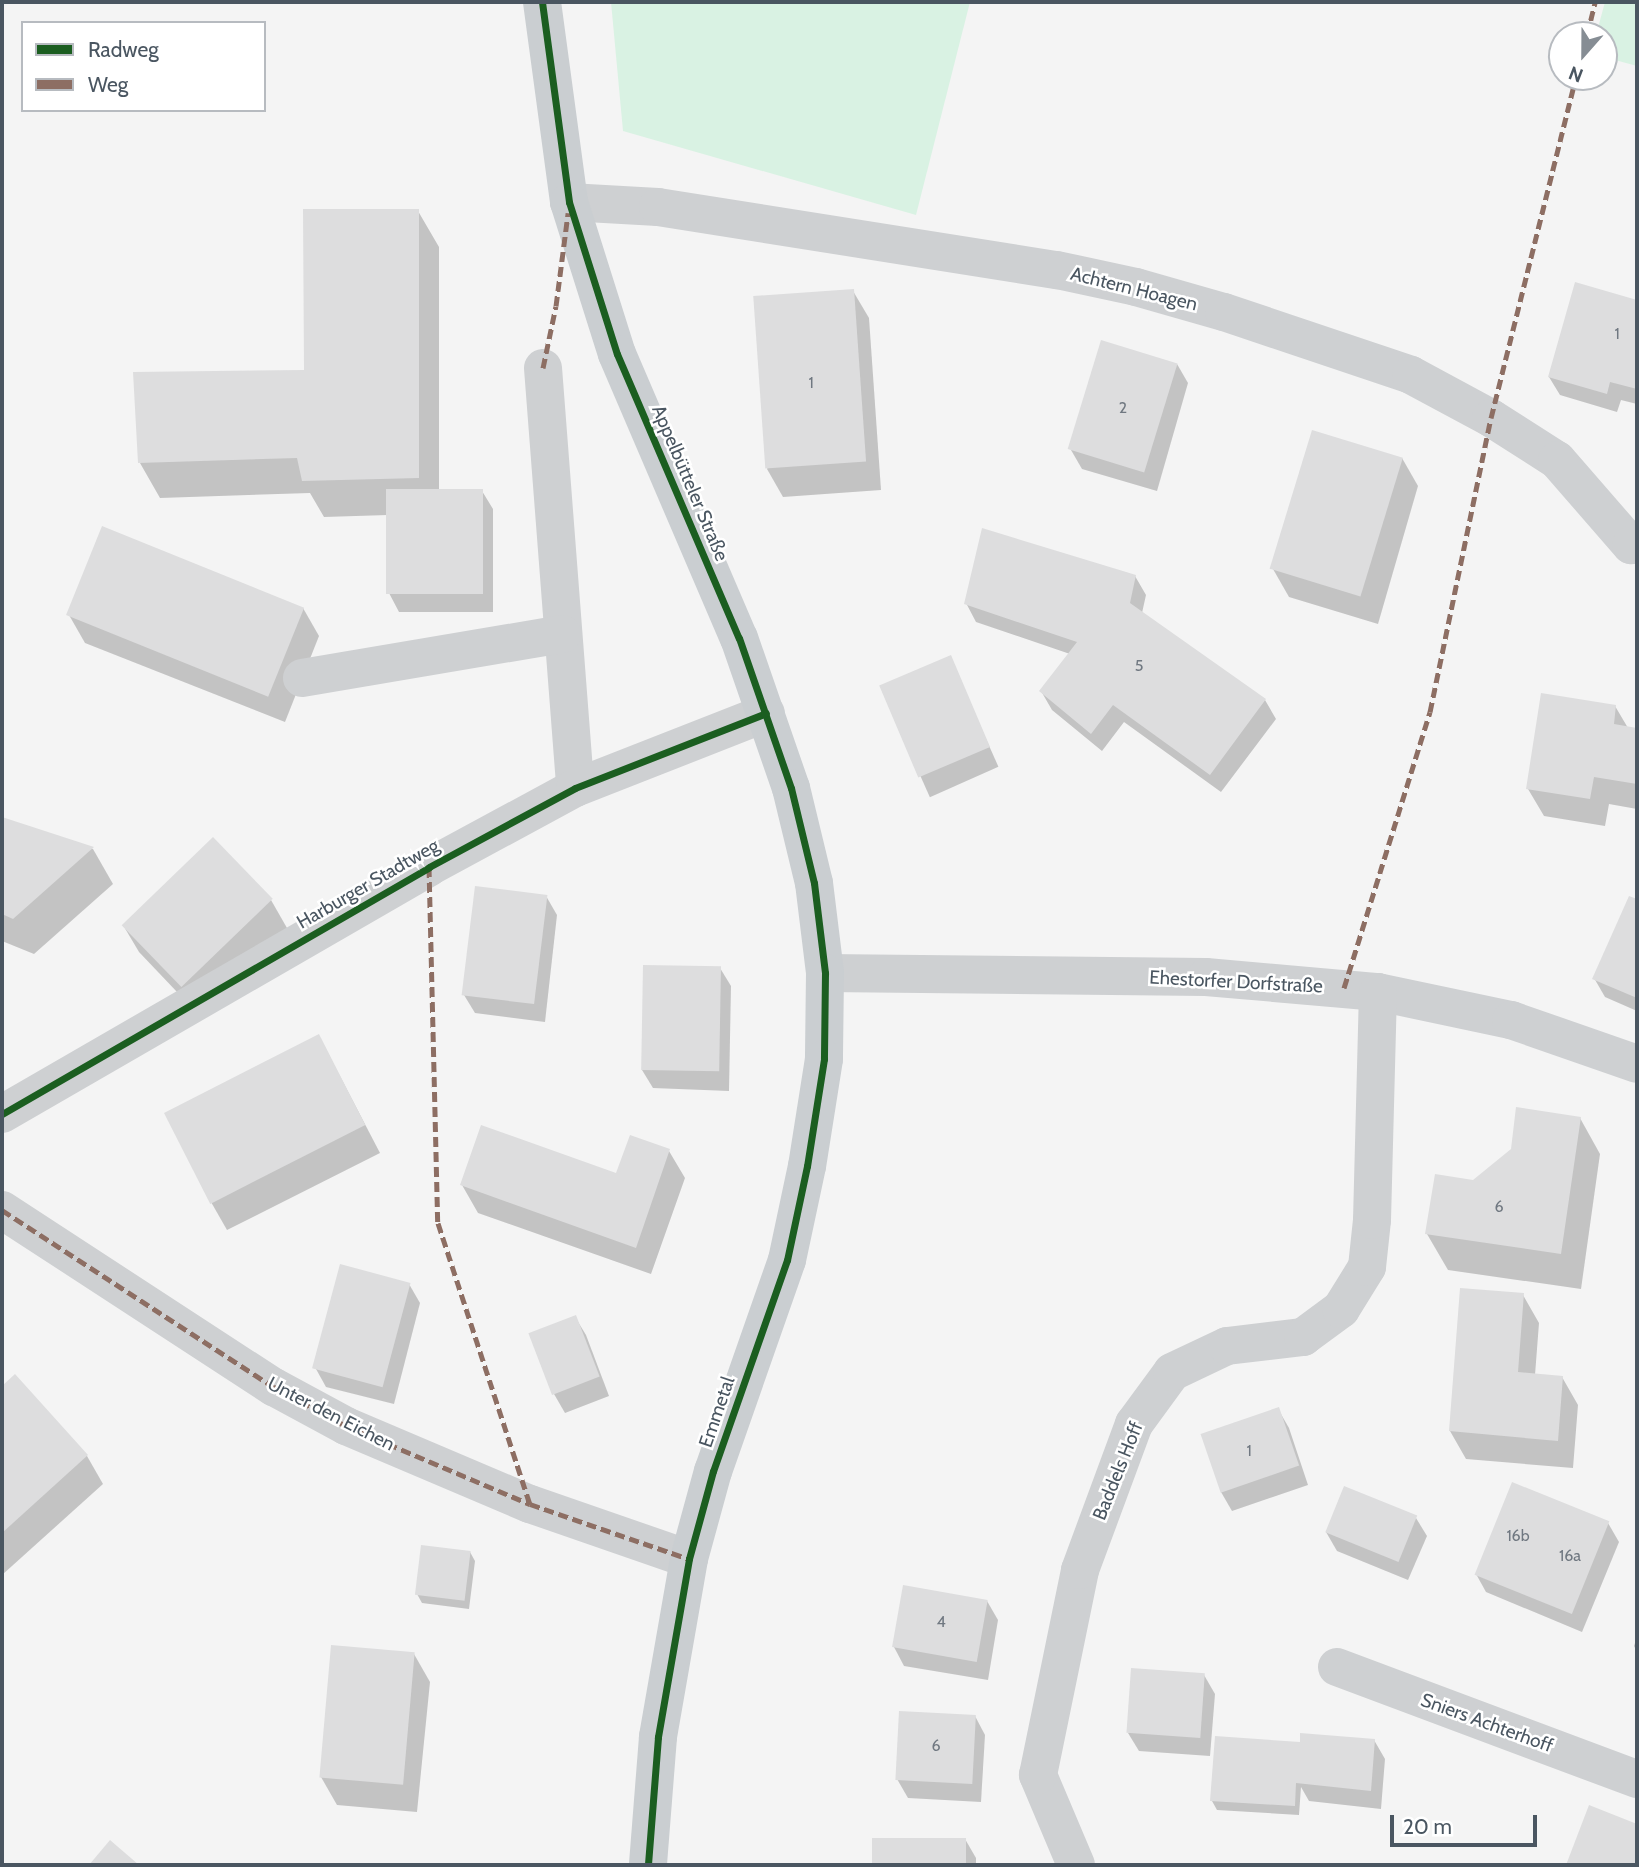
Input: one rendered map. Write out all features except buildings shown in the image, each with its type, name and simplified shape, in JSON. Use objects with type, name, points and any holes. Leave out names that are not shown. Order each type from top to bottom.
[{"type":"main road","name":"Appelbütteler Straße","points":[[542,2],[569,202],[617,354],[739,638],[791,788],[814,883],[825,973]]},
{"type":"main road","name":"Emmetal","points":[[648,1865],[658,1737],[689,1559],[713,1471],[787,1260],[807,1167],[824,1059],[825,973]]},
{"type":"street","name":"Achtern Hoagen","points":[[569,202],[658,208],[1056,270],[1136,287],[1224,312],[1410,375],[1491,418],[1557,460],[1634,544]]},
{"type":"street","points":[[543,368],[575,788]]},
{"type":"street","points":[[302,678],[562,634]]},
{"type":"street","name":"Harburger Stadtweg","points":[[2,1114],[429,867],[575,788],[766,713]]},
{"type":"street","name":"Ehestorfer Dorfstraße","points":[[825,973],[1206,977],[1378,992],[1511,1020],[1637,1064]]},
{"type":"street","name":"Baddels Hoff","points":[[1076,1865],[1038,1775],[1080,1570],[1134,1424],[1172,1372],[1227,1346],[1303,1337],[1341,1309],[1367,1267],[1373,1220],[1378,992]]},
{"type":"street","name":"Unter den Eichen","points":[[2,1210],[274,1387],[346,1426],[530,1504],[689,1559]]},
{"type":"street","name":"Sniers Achterhoff","points":[[1337,1667],[1637,1779]]},
{"type":"green space","points":[[611,2],[970,2],[916,215],[623,131]]},
{"type":"green space","points":[[1605,2],[1637,2],[1637,66],[1618,61],[1618,21],[1600,21]]},
{"type":"marked path","points":[[1590,21],[1595,2]]},
{"type":"marked path","points":[[1344,988],[1430,712],[1491,418],[1573,91]]},
{"type":"marked path","points":[[543,368],[556,306],[568,213]]},
{"type":"marked path","points":[[429,867],[438,1223],[530,1504]]},
{"type":"marked path","points":[[2,1210],[274,1387],[346,1426],[530,1504],[689,1559]]},
{"type":"cycle path","points":[[542,2],[569,202],[617,354],[739,638],[791,788],[814,883],[825,973],[824,1059],[807,1166],[787,1260],[713,1471],[689,1559],[658,1737],[648,1865]]},
{"type":"cycle path","points":[[2,1114],[429,867],[575,788],[766,713]]}]
